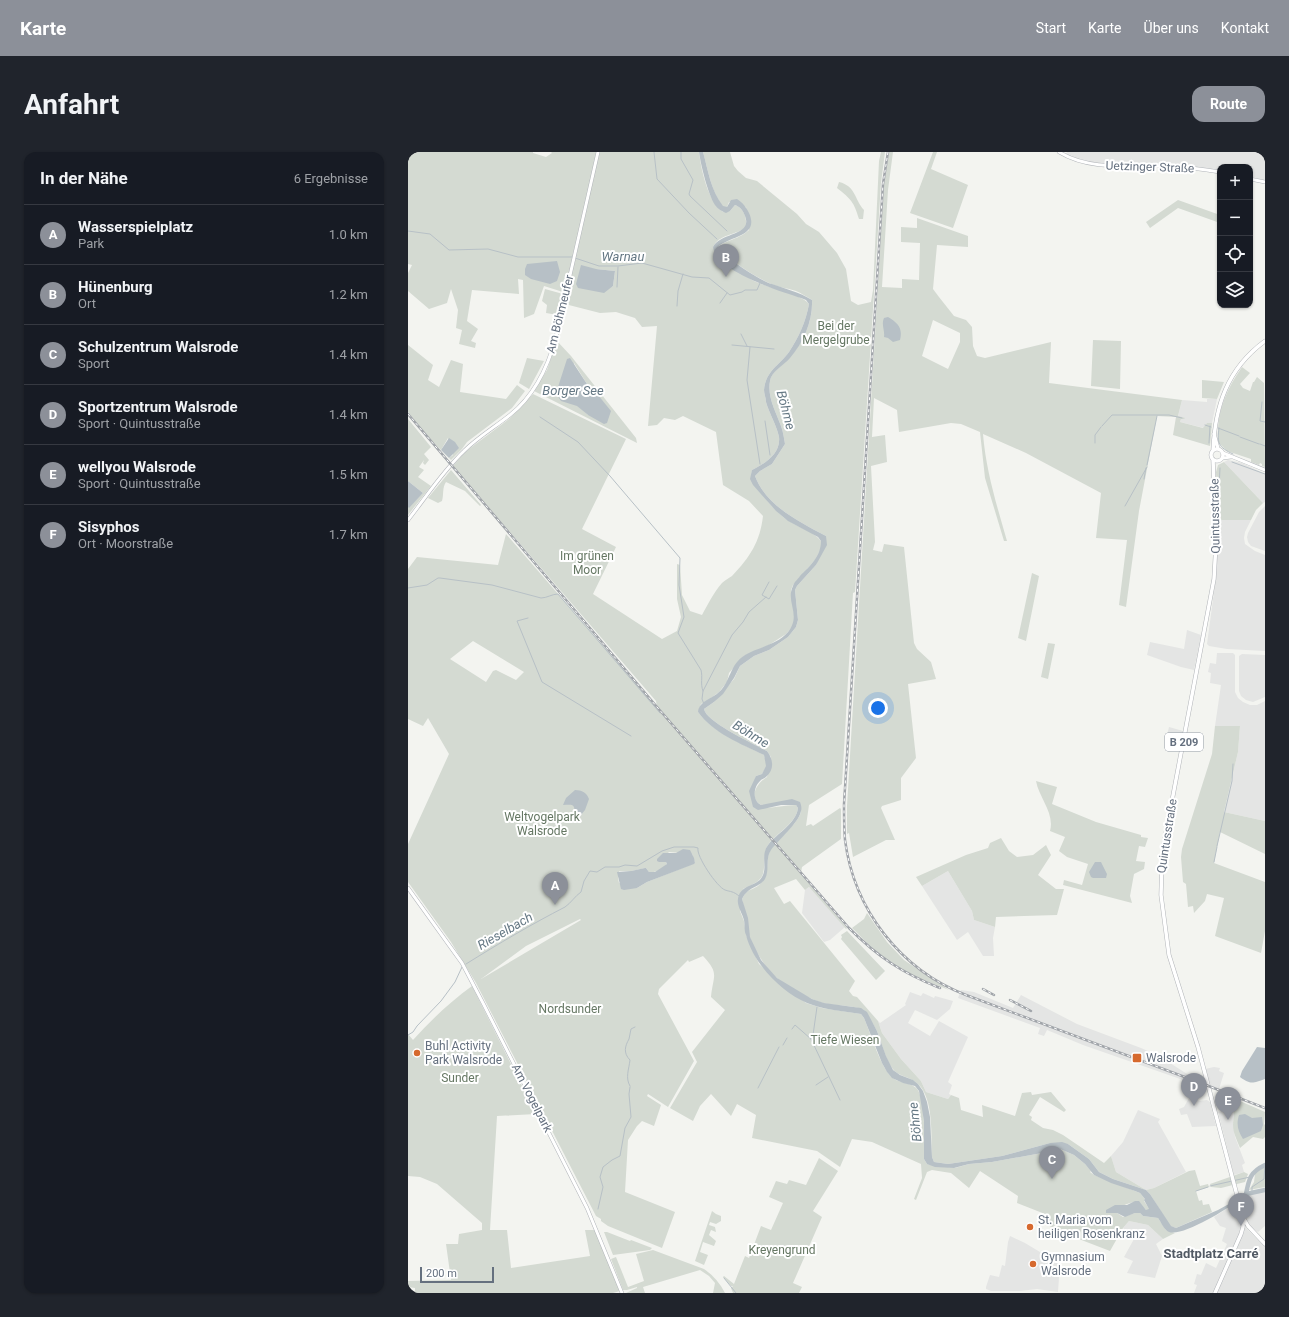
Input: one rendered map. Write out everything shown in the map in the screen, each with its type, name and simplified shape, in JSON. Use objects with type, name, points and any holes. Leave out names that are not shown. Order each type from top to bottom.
[{"type":"main road","name":"B 209","points":[[1213,459],[1211,454],[1213,451],[1213,438],[1220,404],[1229,380],[1243,360],[1265,341]]},
{"type":"main road","name":"B 209","points":[[1214,434],[1218,448],[1223,453]]},
{"type":"main road","points":[[1213,451],[1218,448]]},
{"type":"main road","points":[[1213,459],[1218,461],[1223,458],[1223,453]]},
{"type":"main road","name":"Quintusstraße","points":[[1213,459],[1215,470],[1216,543],[1214,579],[1164,844],[1160,891],[1170,960],[1198,1047],[1243,1218]]},
{"type":"main road","name":"Quintusstraße","points":[[1215,470],[1218,461]]},
{"type":"main road","name":"B 209","points":[[1215,1293],[1241,1236],[1243,1218]]},
{"type":"main road","name":"B 209","points":[[1243,1218],[1248,1226],[1265,1244]]},
{"type":"main road","points":[[1243,1226],[1248,1226]]},
{"type":"street","name":"Am Böhmeufer","points":[[408,520],[456,458],[476,440],[511,414],[531,392],[539,380],[552,352],[598,152]]},
{"type":"street","name":"Uetzinger Straße","points":[[1059,152],[1080,162],[1103,165],[1181,167],[1217,172]]},
{"type":"street","points":[[1253,179],[1265,182]]},
{"type":"street","points":[[1223,453],[1265,470]]},
{"type":"street","points":[[1223,458],[1233,457]]},
{"type":"street","name":"Am Vogelpark","points":[[408,888],[462,963],[503,1041],[598,1231],[622,1293]]},
{"type":"shaded area","points":[[1067,152],[1256,152],[1265,155],[1265,181],[1253,177],[1253,164],[1217,164],[1217,170],[1166,164],[1103,164],[1074,158],[1066,154]]},
{"type":"shaded area","points":[[1207,399],[1217,399],[1212,423],[1207,423],[1204,428],[1180,422],[1181,419],[1178,416],[1182,400],[1207,402]]},
{"type":"shaded area","points":[[1228,460],[1242,463],[1265,474],[1265,502],[1263,503],[1224,462]]},
{"type":"shaded area","points":[[1265,506],[1265,551],[1251,546],[1247,537],[1259,512]]},
{"type":"shaded area","points":[[1218,520],[1251,520],[1245,532],[1245,544],[1255,551],[1265,555],[1265,651],[1227,649],[1209,646],[1207,644],[1216,577]]},
{"type":"shaded area","points":[[1187,630],[1201,635],[1194,670],[1147,655],[1150,642],[1184,649]]},
{"type":"shaded area","points":[[1217,653],[1233,653],[1235,655],[1235,692],[1238,698],[1250,705],[1257,705],[1265,701],[1265,821],[1224,812],[1238,752],[1240,726],[1215,726],[1221,685],[1210,683],[1211,673],[1208,672],[1210,663],[1216,664]]},
{"type":"shaded area","points":[[1242,654],[1265,655],[1265,697],[1253,702],[1246,700],[1241,696],[1239,691],[1239,656]]},
{"type":"shaded area","points":[[1169,727],[1183,731],[1179,746],[1165,744]]},
{"type":"shaded area","points":[[948,871],[972,911],[974,920],[995,927],[993,938],[994,956],[983,956],[968,932],[957,940],[922,886]]},
{"type":"shaded area","points":[[809,887],[845,927],[830,940],[824,942],[802,913],[805,890]]},
{"type":"shaded area","points":[[961,990],[974,992],[1013,1008],[1021,995],[1077,1024],[1159,1056],[1195,1079],[1198,1080],[1204,1077],[1206,1088],[1083,1045],[1047,1030],[1044,1036],[1038,1034],[1040,1028],[958,998]]},
{"type":"shaded area","points":[[910,992],[921,996],[923,993],[934,998],[935,996],[953,1001],[950,1009],[937,1020],[915,1010],[908,1023],[930,1036],[939,1021],[968,1037],[948,1082],[952,1085],[949,1094],[951,1095],[948,1099],[926,1092],[921,1081],[901,1059],[882,1033],[878,1021],[880,1023],[906,1005],[905,1004]]},
{"type":"shaded area","points":[[1214,1067],[1220,1068],[1219,1071],[1224,1073],[1219,1089],[1211,1086],[1205,1069]]},
{"type":"shaded area","points":[[1189,1098],[1200,1101],[1207,1100],[1210,1102],[1216,1126],[1192,1127],[1187,1114],[1181,1115],[1179,1109],[1184,1107]]},
{"type":"shaded area","points":[[1232,1108],[1235,1114],[1233,1124],[1235,1137],[1245,1163],[1242,1165],[1244,1172],[1234,1175],[1218,1112]]},
{"type":"shaded area","points":[[1138,1110],[1160,1119],[1158,1122],[1186,1172],[1154,1188],[1146,1190],[1116,1172],[1111,1156],[1123,1142]]},
{"type":"shaded area","points":[[1265,1191],[1265,1226],[1258,1232],[1252,1228],[1243,1216],[1241,1201],[1249,1195]]},
{"type":"shaded area","points":[[1237,1202],[1243,1225],[1265,1247],[1265,1293],[1194,1293],[1197,1285],[1194,1284],[1197,1274],[1201,1275],[1206,1263],[1216,1268],[1227,1244],[1222,1241],[1226,1228],[1220,1226],[1214,1217]]},
{"type":"shaded area","points":[[1129,1221],[1148,1225],[1163,1239],[1156,1244],[1162,1256],[1155,1278],[1127,1273],[1133,1261],[1124,1257],[1134,1239],[1123,1228]]},
{"type":"shaded area","name":"Gymnasium Walsrode","points":[[1010,1236],[1025,1243],[1060,1264],[1058,1292],[1037,1289],[1020,1291],[991,1291],[986,1289],[990,1275],[999,1277],[1002,1265],[1005,1266]]},
{"type":"green space","points":[[408,152],[533,152],[546,157],[552,153],[551,152],[699,152],[706,185],[713,201],[723,212],[730,211],[735,205],[738,206],[743,211],[746,220],[746,227],[719,240],[713,247],[737,269],[752,280],[791,294],[805,300],[809,304],[802,329],[796,341],[785,357],[770,373],[765,383],[764,390],[766,402],[778,433],[779,443],[771,458],[752,470],[751,479],[768,502],[783,517],[818,538],[821,541],[821,548],[815,560],[793,585],[791,590],[795,618],[793,626],[786,634],[769,645],[744,656],[729,673],[727,682],[719,692],[701,704],[698,712],[720,732],[764,755],[767,766],[762,774],[756,776],[753,807],[764,808],[796,805],[798,808],[794,819],[790,824],[768,845],[765,854],[762,877],[756,883],[743,889],[740,911],[744,921],[746,935],[759,964],[806,1003],[822,1008],[861,1014],[881,1060],[889,1074],[896,1080],[914,1086],[919,1092],[924,1116],[924,1159],[927,1164],[955,1168],[969,1164],[992,1162],[1042,1153],[1052,1148],[1058,1148],[1074,1155],[1085,1164],[1094,1175],[1140,1193],[1145,1199],[1144,1201],[1150,1210],[1146,1210],[1139,1202],[1135,1202],[1124,1205],[1110,1213],[1117,1213],[1123,1217],[1140,1213],[1143,1216],[1158,1218],[1166,1230],[1175,1233],[1163,1239],[1148,1225],[1129,1221],[1123,1228],[1110,1251],[1071,1236],[1041,1222],[1045,1214],[1017,1203],[1018,1196],[980,1171],[969,1188],[951,1173],[932,1170],[927,1172],[916,1200],[914,1199],[922,1178],[921,1164],[872,1142],[852,1139],[840,1167],[817,1151],[752,1138],[756,1115],[737,1104],[731,1116],[711,1094],[700,1106],[693,1121],[670,1108],[697,1062],[692,1052],[725,1010],[711,997],[714,971],[703,956],[689,962],[688,960],[659,989],[658,994],[694,1061],[668,1107],[648,1094],[647,1096],[661,1105],[654,1126],[642,1121],[628,1140],[625,1192],[675,1212],[662,1248],[608,1226],[596,1216],[476,983],[451,942],[408,882],[408,844],[449,754],[428,718],[423,726],[408,719],[408,569],[417,557],[498,565],[506,534],[657,708],[656,701],[453,466],[465,452],[509,419],[533,394],[626,439],[582,529],[616,547],[593,594],[662,639],[677,631],[681,617],[677,599],[677,564],[680,565],[682,595],[690,611],[702,615],[719,587],[723,582],[732,576],[749,556],[757,541],[763,516],[749,501],[723,485],[716,432],[683,416],[675,420],[664,418],[657,425],[648,426],[657,326],[642,327],[635,318],[616,312],[600,313],[561,303],[558,315],[546,313],[547,305],[542,301],[545,289],[563,294],[563,292],[544,286],[534,314],[524,318],[523,280],[518,279],[519,294],[472,290],[467,321],[478,329],[471,341],[476,343],[475,348],[459,344],[462,330],[456,328],[458,310],[451,289],[447,303],[429,309],[408,291],[408,273],[412,265],[408,264]],"holes":[[[596,269],[615,271],[613,286],[608,289]],[[473,641],[524,672],[516,680],[496,670],[493,671],[486,682],[450,659]],[[669,852],[692,854],[695,863],[647,882],[637,888],[619,883],[619,871],[631,871],[646,868],[649,872],[654,872],[667,864],[666,862],[659,862]],[[580,919],[581,920],[481,979],[526,946]]]},
{"type":"green space","name":"Bei der Mergelgrube","points":[[703,152],[730,152],[734,166],[738,171],[746,178],[757,181],[797,214],[806,224],[819,232],[837,253],[846,269],[851,301],[858,305],[871,302],[873,290],[879,161],[881,152],[885,152],[881,183],[855,592],[853,593],[842,784],[809,805],[806,826],[811,824],[813,826],[840,808],[841,839],[802,867],[801,873],[847,928],[846,929],[809,887],[805,890],[796,879],[774,888],[784,904],[790,901],[855,981],[849,991],[853,996],[857,997],[878,1021],[882,1033],[901,1059],[921,1081],[926,1092],[948,1099],[951,1095],[959,1098],[961,1110],[983,1117],[982,1105],[1015,1116],[1022,1093],[1031,1092],[1032,1095],[1051,1092],[1066,1110],[1064,1112],[1040,1097],[1029,1115],[1032,1117],[1031,1120],[1043,1128],[1053,1130],[1063,1135],[1104,1163],[1111,1156],[1116,1172],[1146,1190],[1113,1179],[1099,1172],[1089,1159],[1068,1144],[1050,1143],[1002,1156],[948,1164],[934,1162],[932,1157],[931,1118],[927,1099],[915,1081],[897,1073],[892,1068],[885,1055],[877,1031],[864,1010],[855,1007],[823,1003],[786,985],[765,965],[750,938],[742,899],[748,891],[760,884],[764,879],[767,870],[769,853],[774,845],[797,820],[801,811],[800,802],[761,805],[757,802],[755,798],[755,790],[757,786],[767,777],[771,757],[767,751],[721,726],[707,714],[704,709],[714,702],[734,679],[740,666],[754,656],[769,650],[788,637],[796,627],[798,620],[795,590],[816,565],[826,536],[795,519],[775,504],[760,487],[755,476],[760,471],[772,464],[785,444],[782,428],[771,399],[769,387],[770,381],[773,375],[787,361],[803,339],[811,316],[812,300],[796,291],[772,284],[741,267],[718,247],[749,230],[746,207],[729,202],[727,207],[723,207],[713,187]]},
{"type":"green space","points":[[889,152],[893,152],[888,190],[882,287],[902,288],[902,279],[919,280],[920,243],[901,242],[901,227],[917,228],[917,218],[968,236],[968,247],[937,245],[933,289],[954,316],[966,320],[972,327],[973,346],[977,356],[985,358],[1051,342],[1049,383],[1182,400],[1178,416],[1185,418],[1181,419],[1180,422],[1203,428],[1207,423],[1212,423],[1210,446],[1173,435],[1176,417],[1157,416],[1139,511],[1126,607],[1119,605],[1127,540],[1096,538],[1101,493],[1026,453],[983,434],[989,475],[1007,541],[1004,541],[985,478],[980,432],[961,424],[951,423],[899,432],[897,410],[874,398],[872,437],[885,435],[887,462],[871,466],[875,542],[873,550],[882,552],[884,544],[904,547],[914,643],[917,649],[931,662],[936,679],[908,684],[916,758],[901,778],[901,800],[882,806],[881,808],[895,840],[886,840],[853,857],[849,833],[847,834],[847,806],[884,184]],"holes":[[[933,320],[960,333],[960,342],[948,369],[922,356]]]},
{"type":"green space","points":[[933,152],[937,152],[931,169],[968,185],[953,228],[910,213]]},
{"type":"green space","points":[[839,182],[845,184],[854,193],[864,210],[863,219],[859,219],[851,201],[837,188]]},
{"type":"green space","points":[[1178,200],[1217,214],[1217,222],[1178,208],[1150,228],[1146,222]]},
{"type":"green space","points":[[1093,340],[1121,341],[1120,389],[1091,386]]},
{"type":"green space","points":[[557,341],[571,356],[636,438],[637,443],[534,391],[547,370]],"holes":[[[574,363],[587,384],[598,395],[588,415],[577,405]]]},
{"type":"green space","points":[[408,345],[433,365],[428,380],[439,387],[451,360],[463,364],[460,392],[506,399],[517,385],[525,391],[512,408],[467,442],[451,460],[449,458],[453,455],[448,438],[441,450],[428,437],[408,412]]},
{"type":"green space","points":[[527,358],[544,361],[529,389],[519,383]]},
{"type":"green space","points":[[1242,367],[1250,373],[1240,384],[1243,388],[1250,391],[1253,382],[1257,377],[1264,383],[1265,467],[1260,463],[1259,465],[1251,462],[1251,459],[1227,451],[1218,442],[1220,412],[1223,402],[1231,384]]},
{"type":"green space","points":[[1202,380],[1224,382],[1217,399],[1202,398]]},
{"type":"green space","points":[[408,419],[431,447],[424,454],[429,460],[425,465],[423,463],[424,460],[419,467],[424,470],[418,477],[431,486],[408,515],[408,507],[423,493],[408,481]]},
{"type":"green space","points":[[1224,462],[1263,503],[1256,510],[1251,520],[1218,520],[1216,472],[1218,465]]},
{"type":"green space","points":[[451,470],[481,505],[480,506],[465,491],[446,482],[442,501],[438,503],[428,498]]},
{"type":"green space","points":[[1032,573],[1039,576],[1026,641],[1018,638]]},
{"type":"green space","points":[[1048,643],[1055,644],[1048,679],[1041,677]]},
{"type":"green space","points":[[1215,726],[1240,726],[1238,752],[1224,812],[1265,821],[1265,854],[1220,832],[1214,863],[1265,882],[1265,931],[1261,953],[1215,936],[1224,898],[1207,894],[1205,901],[1194,913],[1193,906],[1188,907],[1186,884],[1183,882],[1181,857],[1182,849],[1212,754]]},
{"type":"green space","points":[[1036,781],[1057,787],[1052,804],[1096,822],[1148,838],[1145,847],[1139,846],[1136,861],[1145,862],[1144,869],[1134,874],[1130,896],[1132,903],[1063,885],[1064,880],[1082,885],[1088,864],[1067,857],[1059,851],[1065,837],[1050,831],[1051,824],[1049,812]]},
{"type":"green space","points":[[1001,838],[1009,851],[1017,857],[1033,855],[1046,845],[1051,855],[1038,875],[1056,889],[1064,889],[1057,915],[996,917],[995,927],[974,920],[972,911],[948,871],[922,886],[916,877],[966,855],[988,848],[990,843]]},
{"type":"green space","points":[[867,913],[887,942],[904,960],[949,990],[900,969],[869,945],[852,928],[864,919]]},
{"type":"green space","points":[[847,931],[885,971],[876,980],[841,939],[841,935]]},
{"type":"green space","name":"Sunder","points":[[472,986],[536,1114],[497,1116],[490,1230],[507,1230],[511,1268],[590,1256],[585,1230],[596,1230],[620,1291],[613,1293],[415,1293],[415,1288],[408,1287],[408,1281],[451,1280],[446,1244],[458,1244],[459,1234],[482,1230],[482,1223],[437,1184],[420,1177],[408,1176],[408,1034],[413,1040],[456,998]]},
{"type":"green space","points":[[1224,1094],[1265,1112],[1265,1137],[1263,1139],[1253,1137],[1240,1148],[1234,1131],[1234,1113],[1232,1108],[1227,1110]]},
{"type":"green space","name":"Kreyengrund","points":[[819,1158],[838,1171],[813,1211],[822,1217],[793,1283],[802,1287],[799,1293],[733,1293],[731,1288],[733,1286],[731,1286],[723,1277],[724,1276],[734,1284],[745,1256],[749,1258],[761,1226],[771,1230],[783,1203],[769,1197],[776,1181],[787,1184],[789,1180],[806,1185]]},
{"type":"green space","points":[[1265,1167],[1265,1187],[1249,1190],[1254,1182],[1255,1174]]},
{"type":"green space","points":[[1195,1170],[1200,1186],[1208,1184],[1209,1187],[1196,1191],[1199,1201],[1202,1200],[1203,1205],[1209,1204],[1212,1212],[1176,1228],[1170,1226],[1146,1190],[1154,1188],[1189,1171]]},
{"type":"green space","points":[[1244,1172],[1248,1174],[1245,1182],[1221,1188],[1211,1187],[1210,1184]]},
{"type":"green space","points":[[712,1211],[721,1216],[721,1221],[716,1224],[710,1222],[709,1225],[715,1227],[716,1232],[711,1230],[709,1235],[716,1241],[714,1246],[703,1242],[700,1252],[708,1255],[704,1265],[695,1261]]},
{"type":"green space","points":[[604,1232],[652,1248],[650,1250],[613,1255]]},
{"type":"green space","points":[[653,1250],[704,1269],[716,1280],[725,1293],[713,1293],[715,1283],[709,1276],[700,1270],[643,1287],[645,1293],[626,1293],[637,1287],[623,1290],[611,1259],[616,1257],[628,1287],[644,1281],[636,1254]]},
{"type":"water","points":[[699,152],[703,152],[713,187],[723,206],[727,207],[731,200],[737,199],[747,209],[751,221],[750,227],[742,235],[723,243],[718,247],[722,252],[743,268],[766,282],[812,300],[811,315],[803,338],[795,352],[775,372],[770,381],[769,387],[771,399],[782,428],[785,444],[772,464],[760,471],[755,476],[760,487],[775,504],[795,519],[826,536],[827,545],[816,565],[795,590],[798,620],[796,627],[788,637],[769,650],[754,656],[740,666],[723,694],[704,709],[713,720],[721,726],[767,751],[769,754],[772,761],[771,771],[758,783],[755,790],[755,797],[758,803],[761,805],[792,799],[800,802],[801,805],[801,811],[796,821],[769,853],[765,879],[763,882],[751,889],[742,899],[748,918],[750,937],[761,960],[777,978],[812,999],[824,1003],[861,1008],[867,1012],[877,1031],[893,1070],[900,1075],[913,1080],[923,1091],[930,1117],[932,1157],[934,1162],[948,1164],[1002,1156],[1050,1143],[1062,1142],[1068,1144],[1089,1159],[1099,1172],[1113,1179],[1146,1190],[1171,1226],[1176,1228],[1218,1210],[1236,1200],[1237,1202],[1231,1206],[1193,1227],[1183,1231],[1169,1232],[1164,1228],[1158,1218],[1143,1216],[1140,1213],[1135,1213],[1125,1217],[1117,1213],[1106,1213],[1106,1210],[1115,1205],[1127,1205],[1135,1201],[1139,1201],[1146,1210],[1149,1209],[1144,1200],[1145,1199],[1140,1193],[1111,1183],[1094,1175],[1085,1164],[1074,1155],[1058,1148],[1052,1148],[1042,1153],[992,1162],[969,1164],[954,1168],[935,1167],[927,1164],[924,1159],[924,1121],[919,1091],[915,1086],[892,1078],[887,1072],[861,1014],[820,1007],[807,1003],[787,992],[769,975],[755,956],[750,946],[745,932],[744,920],[738,905],[739,895],[741,891],[760,880],[764,873],[764,857],[768,845],[790,824],[797,814],[798,808],[796,805],[781,805],[758,810],[753,807],[749,791],[756,776],[762,774],[766,766],[764,755],[719,732],[698,712],[703,703],[723,688],[733,668],[740,659],[750,652],[778,640],[788,632],[794,620],[791,592],[795,582],[817,556],[821,546],[821,541],[818,537],[788,521],[776,511],[753,485],[750,479],[752,470],[771,458],[779,443],[778,433],[766,402],[764,390],[765,383],[770,373],[785,357],[796,341],[802,329],[809,304],[806,300],[765,285],[737,272],[725,265],[717,256],[713,247],[722,239],[740,231],[746,222],[745,216],[741,209],[735,205],[726,213],[715,205],[705,180]]},
{"type":"water","points":[[557,261],[560,272],[557,281],[550,284],[531,279],[525,275],[527,264]]},
{"type":"water","points":[[581,265],[596,269],[615,271],[613,286],[604,293],[578,288],[576,284]]},
{"type":"water","points":[[888,317],[895,321],[899,326],[901,332],[900,340],[893,342],[884,337],[883,321],[884,318]]},
{"type":"water","name":"Borger See","points":[[570,358],[587,384],[611,411],[607,423],[604,424],[588,415],[577,406],[561,401],[557,395],[567,359]]},
{"type":"water","points":[[449,438],[455,442],[459,448],[449,458],[441,450]]},
{"type":"water","points":[[408,481],[423,493],[409,508],[408,507]]},
{"type":"water","points":[[575,790],[584,792],[589,799],[585,810],[576,821],[577,818],[575,817],[574,806],[563,805],[566,798]]},
{"type":"water","points":[[683,849],[690,850],[694,858],[694,864],[647,882],[637,888],[621,889],[617,872],[646,868],[649,872],[655,872],[667,864],[666,862],[657,861],[663,853],[676,853]]},
{"type":"water","points":[[1095,862],[1101,862],[1107,874],[1106,878],[1091,877],[1089,872]]},
{"type":"water","points":[[1257,1047],[1265,1048],[1265,1079],[1250,1082],[1240,1077],[1242,1071]]},
{"type":"water","points":[[1245,1114],[1252,1118],[1262,1117],[1263,1125],[1261,1131],[1243,1139],[1239,1131],[1238,1122],[1239,1115]]},
{"type":"waterway","points":[[654,152],[657,179],[689,213],[717,239]]},
{"type":"waterway","points":[[681,152],[681,159],[693,180],[689,194],[690,196],[727,231]]},
{"type":"waterway","name":"Warnau","points":[[408,231],[430,234],[449,250],[488,249],[518,257],[572,257]]},
{"type":"waterway","name":"Warnau","points":[[575,258],[599,266],[618,266],[642,263],[692,277],[709,278],[730,295],[745,290],[757,290],[760,283]]},
{"type":"waterway","points":[[617,287],[618,267]]},
{"type":"waterway","points":[[677,306],[678,291],[683,274]]},
{"type":"waterway","points":[[720,303],[727,293]]},
{"type":"waterway","points":[[741,334],[747,346]]},
{"type":"waterway","points":[[732,345],[774,349]]},
{"type":"waterway","points":[[750,347],[747,380],[760,464]]},
{"type":"waterway","points":[[1262,402],[1260,421],[1265,422]]},
{"type":"waterway","points":[[1102,426],[1112,415],[1169,415],[1182,418]]},
{"type":"waterway","points":[[1147,465],[1157,416]]},
{"type":"waterway","points":[[540,417],[578,442],[610,476],[680,558],[679,585],[684,617],[678,633],[701,670],[703,691]]},
{"type":"waterway","points":[[765,421],[770,455]]},
{"type":"waterway","points":[[1205,425],[1211,427]]},
{"type":"waterway","points":[[1209,443],[1210,426]]},
{"type":"waterway","points":[[1095,443],[1095,435],[1101,427]]},
{"type":"waterway","points":[[1218,428],[1239,436]]},
{"type":"waterway","points":[[1219,428],[1218,437],[1221,447],[1233,454]]},
{"type":"waterway","points":[[1240,437],[1259,444]]},
{"type":"waterway","points":[[1260,444],[1265,446]]},
{"type":"waterway","points":[[1232,462],[1265,474]]},
{"type":"waterway","points":[[1125,506],[1147,467]]},
{"type":"waterway","points":[[1144,479],[1146,468]]},
{"type":"waterway","points":[[1219,488],[1220,468]]},
{"type":"waterway","points":[[408,588],[427,585],[440,578],[492,585],[541,598],[558,594],[660,713]]},
{"type":"waterway","points":[[769,582],[762,595],[769,599],[777,586]]},
{"type":"waterway","points":[[704,704],[702,699],[703,691],[732,635],[749,612],[766,597]]},
{"type":"waterway","points":[[528,618],[517,621],[542,682],[631,736]]},
{"type":"waterway","points":[[1217,846],[1232,781],[1233,764]]},
{"type":"waterway","name":"Rieselbach","points":[[466,964],[515,934],[565,907],[581,892],[584,881],[590,871],[597,872],[605,867],[619,867],[625,865],[637,866],[662,851],[674,847],[698,848],[700,858],[721,888],[734,892],[739,896]]},
{"type":"waterway","points":[[1214,862],[1217,847]]},
{"type":"waterway","name":"Rieselbach","points":[[408,1035],[413,1032],[441,1001],[455,982],[462,967]]},
{"type":"waterway","points":[[811,1039],[813,1035],[817,1007]]},
{"type":"waterway","points":[[792,1029],[795,1025],[811,1039],[840,1100]]},
{"type":"waterway","points":[[630,1086],[628,1077],[630,1060],[626,1055],[625,1050],[631,1029],[635,1027]]},
{"type":"waterway","points":[[783,1045],[787,1038]]},
{"type":"waterway","points":[[758,1088],[779,1047]]},
{"type":"waterway","points":[[816,1085],[828,1077]]},
{"type":"waterway","points":[[598,1209],[603,1187],[600,1177],[603,1167],[620,1156],[625,1128],[631,1117],[629,1094],[630,1087]]},
{"type":"waterway","points":[[1252,1193],[1252,1187],[1264,1179],[1265,1165]]},
{"type":"waterway","name":"Böhme","points":[[1235,1202],[1246,1194],[1249,1180],[1253,1173],[1265,1165]]},
{"type":"waterway","points":[[1210,1186],[1250,1177]]},
{"type":"waterway","points":[[1196,1191],[1208,1187]]},
{"type":"waterway","points":[[1246,1194],[1265,1190]]},
{"type":"waterway","points":[[724,1278],[736,1293]]},
{"type":"railway","points":[[888,152],[883,184],[844,804],[845,840],[850,866],[859,890],[870,913],[884,934],[921,970],[943,984],[966,995],[1265,1108]]},
{"type":"railway","points":[[408,414],[657,707],[849,928],[870,948],[891,963],[902,970],[940,988]]},
{"type":"railway","points":[[983,989],[994,995]]},
{"type":"railway","points":[[1010,1000],[1031,1011]]},
{"type":"place","name":"Hünenburg","points":[[726,277]]},
{"type":"place","name":"Wasserspielplatz","points":[[555,905]]},
{"type":"place","name":"Buhl Activity Park Walsrode","points":[[417,1053]]},
{"type":"place","name":"Walsrode","points":[[1137,1058]]},
{"type":"place","name":"Sportzentrum Walsrode","points":[[1194,1106]]},
{"type":"place","name":"wellyou Walsrode","points":[[1228,1120]]},
{"type":"place","name":"Schulzentrum Walsrode","points":[[1052,1179]]},
{"type":"place","name":"Sisyphos","points":[[1241,1226]]},
{"type":"place","name":"St. Maria vom heiligen Rosenkranz","points":[[1030,1227]]},
{"type":"place","name":"Gymnasium Walsrode","points":[[1033,1264]]},
{"type":"district","name":"Stadtplatz Carré","points":[[1211,1253]]},
{"type":"park label","name":"Im grünen Moor","points":[[587,563]]},
{"type":"park label","name":"Weltvogelpark Walsrode","points":[[542,824]]},
{"type":"park label","name":"Nordsunder","points":[[570,1009]]},
{"type":"park label","name":"Tiefe Wiesen","points":[[845,1040]]}]
